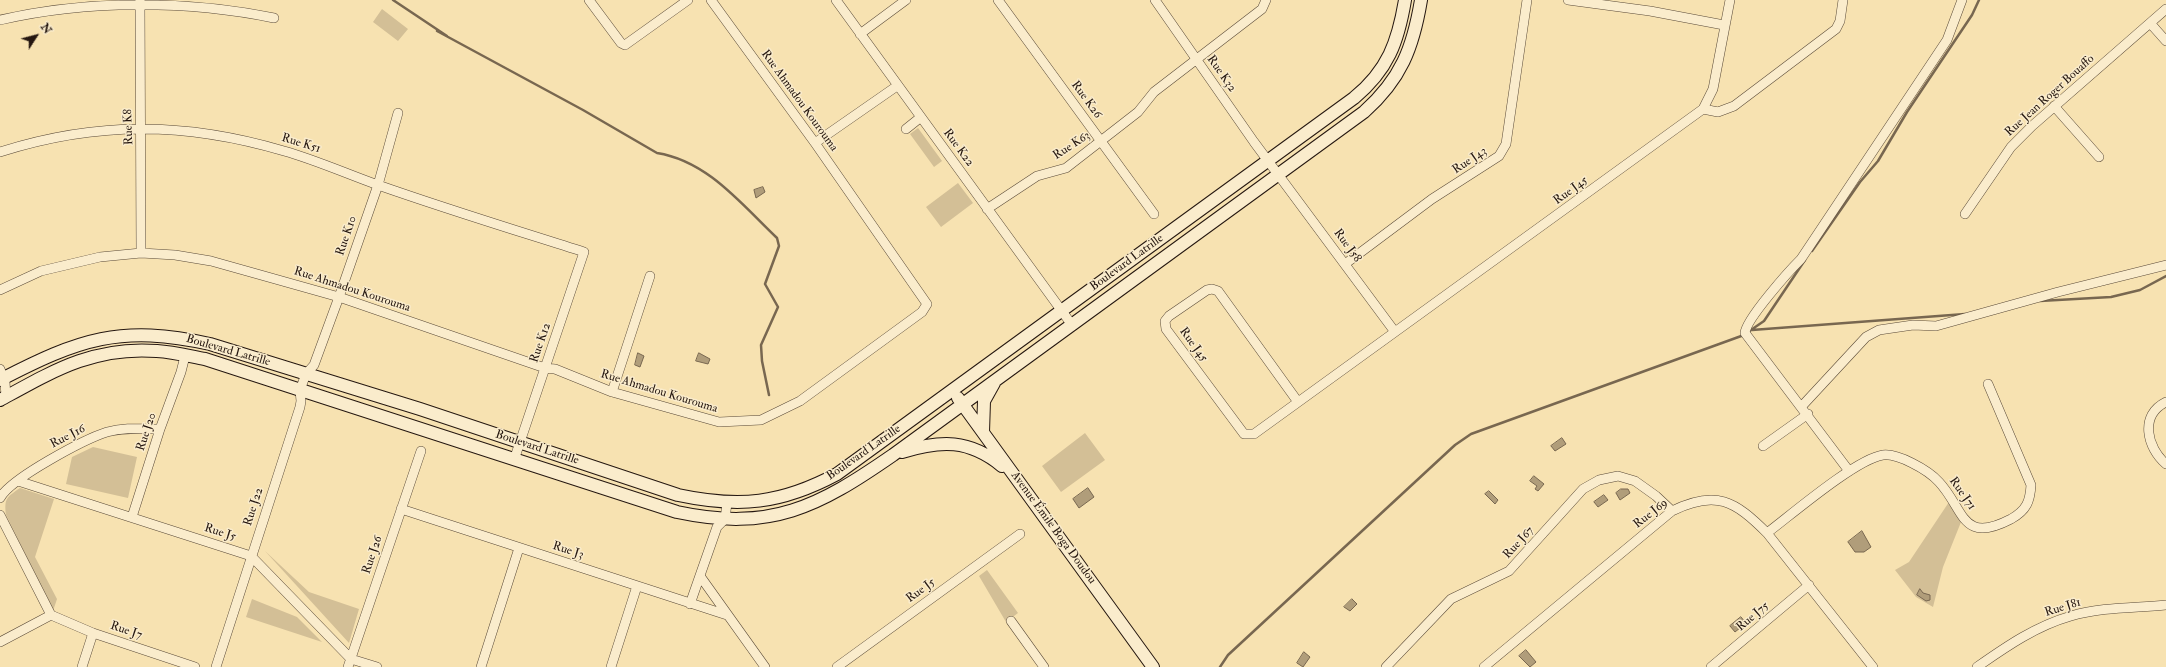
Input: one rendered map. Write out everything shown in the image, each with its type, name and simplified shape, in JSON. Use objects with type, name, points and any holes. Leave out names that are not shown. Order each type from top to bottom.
[{"type":"main road","name":"Boulevard Latrille","points":[[1,376],[44,357],[96,338],[138,334],[184,338],[210,344],[520,442],[678,495],[740,504],[770,499],[817,485],[837,474],[1061,310],[1335,113],[1367,87],[1377,76],[1394,45],[1400,28],[1405,0]]},
{"type":"main road","name":"Boulevard Latrille","points":[[3,398],[51,371],[100,354],[138,350],[205,359],[303,395],[677,512],[718,521],[771,516],[815,503],[854,482],[1364,112],[1391,84],[1409,51],[1416,30],[1422,0]]},
{"type":"main road","points":[[982,432],[984,401],[996,380]]},
{"type":"main road","name":"Avenue Émile Boga Doudou","points":[[952,390],[1153,667]]},
{"type":"main road","points":[[893,455],[926,446],[959,444],[974,448],[988,455],[1015,476]]},
{"type":"street","points":[[589,0],[621,43],[625,45],[688,0]]},
{"type":"street","name":"Rue Ahmadou Kourouma","points":[[0,290],[41,271],[100,257],[142,253],[175,255],[211,261],[338,297],[545,368],[555,369],[612,392],[719,422],[761,420],[800,401],[926,308],[926,301],[815,143],[711,0]]},
{"type":"street","name":"Rue K22","points":[[836,0],[1072,325]]},
{"type":"street","points":[[860,34],[906,0]]},
{"type":"street","name":"Rue K26","points":[[998,0],[1154,214]]},
{"type":"street","name":"Rue K32","points":[[1155,0],[1279,174]]},
{"type":"street","name":"Rue K63","points":[[987,209],[1037,176],[1066,168],[1143,108],[1154,92],[1262,9],[1266,0]]},
{"type":"street","name":"Rue J43","points":[[1345,264],[1432,199],[1499,156],[1506,144],[1527,0]]},
{"type":"street","points":[[1568,0],[1650,11],[1724,25]]},
{"type":"street","points":[[1730,0],[1724,25],[1713,89],[1703,109],[1718,112],[1734,106],[1836,29],[1840,21],[1844,0]]},
{"type":"street","points":[[1849,471],[1802,406],[1757,351],[1745,333],[1745,328],[1750,319],[1801,259],[1947,40],[1962,0]]},
{"type":"street","points":[[0,20],[50,10],[140,1],[212,6],[274,18]]},
{"type":"street","name":"Rue K8","points":[[140,1],[142,253]]},
{"type":"street","name":"Rue Jean Roger Bouaffo","points":[[1965,214],[2010,147],[2054,106],[2166,9]]},
{"type":"street","points":[[2150,23],[2166,41]]},
{"type":"street","points":[[815,143],[897,86]]},
{"type":"street","points":[[2054,106],[2099,157]]},
{"type":"street","name":"Rue J45","points":[[1298,402],[1218,291],[1212,288],[1207,290],[1169,316],[1165,321],[1166,329],[1244,434],[1254,434],[1703,109]]},
{"type":"street","name":"Rue K10","points":[[314,365],[378,185],[398,113]]},
{"type":"street","points":[[906,129],[921,118]]},
{"type":"street","name":"Rue K51","points":[[0,152],[62,135],[142,128],[189,131],[238,139],[284,150],[378,185],[584,252]]},
{"type":"street","name":"Rue J58","points":[[1279,174],[1395,332]]},
{"type":"street","name":"Rue K12","points":[[514,460],[584,252]]},
{"type":"street","points":[[1802,406],[1866,337],[1879,330],[1913,325],[1936,326],[2058,292],[2166,265]]},
{"type":"street","points":[[612,392],[650,276]]},
{"type":"street","name":"Rue J20","points":[[132,517],[160,429],[181,372],[184,356]]},
{"type":"street","name":"Rue J22","points":[[216,667],[303,395],[314,365]]},
{"type":"street","points":[[1,376],[3,398]]},
{"type":"street","name":"Rue J71","points":[[1767,533],[1849,471],[1870,458],[1884,455],[1906,460],[1927,470],[1940,482],[1964,519],[1975,527],[1984,529],[2012,518],[2024,510],[2030,499],[2031,484],[1988,384]]},
{"type":"street","points":[[2166,402],[2157,408],[2151,416],[2148,428],[2153,450],[2166,464]]},
{"type":"street","points":[[1763,446],[1808,414]]},
{"type":"street","name":"Rue J16","points":[[0,498],[18,481],[67,450],[108,432],[129,428],[160,429]]},
{"type":"street","name":"Rue J26","points":[[350,663],[421,451]]},
{"type":"street","name":"Rue J67","points":[[1386,667],[1451,599],[1509,571],[1583,490],[1599,480],[1618,476],[1635,481],[1656,496],[1672,511]]},
{"type":"street","name":"Rue J5","points":[[18,481],[251,556],[350,663],[377,667]]},
{"type":"street","name":"Rue J69","points":[[1484,667],[1672,511],[1689,503],[1714,499],[1734,505],[1752,517],[1767,533],[1809,585],[1873,667]]},
{"type":"street","points":[[690,604],[718,521],[721,502]]},
{"type":"street","name":"Rue J3","points":[[401,509],[727,615]]},
{"type":"street","points":[[0,515],[51,615],[0,642]]},
{"type":"street","name":"Rue J5","points":[[837,667],[1020,534]]},
{"type":"street","points":[[481,667],[519,548]]},
{"type":"street","points":[[700,576],[765,667]]},
{"type":"street","name":"Rue J75","points":[[1712,667],[1809,585]]},
{"type":"street","points":[[612,667],[637,586]]},
{"type":"street","name":"Rue J81","points":[[1977,667],[2011,643],[2038,628],[2072,615],[2104,610],[2166,606]]},
{"type":"street","name":"Rue J7","points":[[51,615],[93,633],[195,667]]},
{"type":"street","points":[[1011,621],[1044,667]]},
{"type":"street","points":[[82,667],[93,633]]},
{"type":"shaded area","points":[[382,9],[408,29],[398,41],[373,22]]},
{"type":"shaded area","points":[[918,128],[942,161],[934,167],[910,134]]},
{"type":"shaded area","points":[[958,183],[973,203],[941,227],[926,207]]},
{"type":"shaded area","points":[[763,187],[765,192],[756,198],[754,190]]},
{"type":"shaded area","points":[[638,353],[644,356],[640,367],[635,365]]},
{"type":"shaded area","points":[[699,353],[710,359],[708,364],[696,361]]},
{"type":"shaded area","points":[[1085,433],[1105,460],[1061,492],[1042,466]]},
{"type":"shaded area","points":[[1562,438],[1566,444],[1555,451],[1551,446]]},
{"type":"shaded area","points":[[93,447],[137,457],[128,498],[66,484],[72,457]]},
{"type":"shaded area","points":[[1534,476],[1544,484],[1538,491],[1535,489],[1537,486],[1530,481]]},
{"type":"shaded area","points":[[20,488],[54,499],[35,557],[57,599],[53,611],[6,515],[7,498]]},
{"type":"shaded area","points":[[1088,488],[1094,497],[1079,508],[1073,499]]},
{"type":"shaded area","points":[[1621,489],[1628,489],[1630,493],[1620,500],[1616,493]]},
{"type":"shaded area","points":[[1489,491],[1498,500],[1495,504],[1485,494]]},
{"type":"shaded area","points":[[1604,495],[1608,500],[1598,507],[1594,502]]},
{"type":"shaded area","points":[[1949,502],[1961,522],[1943,567],[1933,607],[1916,597],[1895,570],[1909,562]]},
{"type":"shaded area","points":[[1862,531],[1871,547],[1864,552],[1855,552],[1848,542]]},
{"type":"shaded area","points":[[265,551],[309,592],[359,609],[349,643]]},
{"type":"shaded area","points":[[987,570],[1018,613],[1006,622],[979,576]]},
{"type":"shaded area","points":[[1920,589],[1923,593],[1930,595],[1930,600],[1926,601],[1917,595]]},
{"type":"shaded area","points":[[252,599],[297,617],[322,642],[246,617]]},
{"type":"shaded area","points":[[1352,599],[1357,604],[1350,611],[1344,607]]},
{"type":"shaded area","points":[[1741,617],[1746,623],[1735,632],[1730,626]]},
{"type":"shaded area","points":[[1526,650],[1536,662],[1530,667],[1519,656]]},
{"type":"shaded area","points":[[1304,652],[1310,657],[1303,667],[1297,663]]},
{"type":"waterway","points":[[393,0],[447,36],[437,31],[583,110],[657,153],[692,165],[723,186],[777,238],[779,246],[765,284],[778,307],[761,345],[762,361],[769,395]]},
{"type":"waterway","points":[[1812,251],[1860,182],[1878,161],[1907,112],[1972,15],[1979,0]]},
{"type":"waterway","points":[[1748,332],[1764,321],[1805,260]]},
{"type":"waterway","points":[[2040,301],[2111,297],[2140,290],[2166,276]]},
{"type":"waterway","points":[[1752,330],[1965,314]]},
{"type":"waterway","points":[[1220,667],[1228,655],[1455,445],[1471,434],[1744,335]]}]
